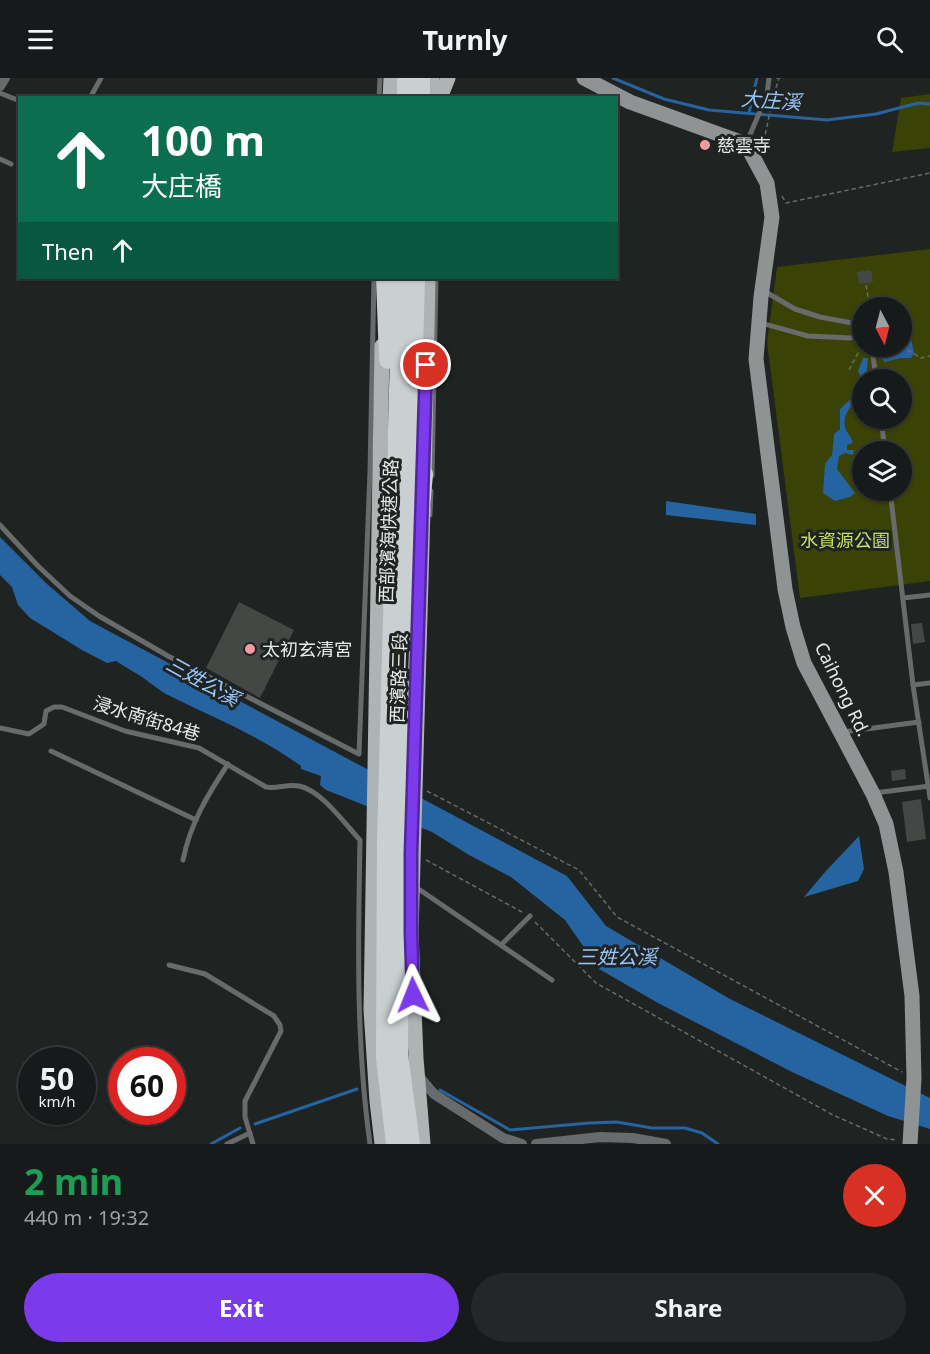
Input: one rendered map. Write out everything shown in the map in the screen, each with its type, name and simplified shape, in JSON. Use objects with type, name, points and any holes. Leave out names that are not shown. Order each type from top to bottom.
[{"type":"highway","points":[[406,78],[406,96]]},
{"type":"highway","points":[[421,78],[421,96]]},
{"type":"highway","points":[[384,279],[394,528]]},
{"type":"highway","name":"西部濱海快速公路","points":[[400,782],[394,528],[401,279]]},
{"type":"highway","name":"西部濱海快速公路","points":[[400,782],[416,279]]},
{"type":"highway","points":[[404,689],[424,474]]},
{"type":"highway","points":[[382,1144],[387,830],[400,782]]},
{"type":"highway","points":[[387,830],[399,1054],[411,1144]]},
{"type":"main road","points":[[390,96],[391,78]]},
{"type":"main road","points":[[432,78],[432,96]]},
{"type":"main road","points":[[443,96],[448,78]]},
{"type":"main road","name":"西濱路三段","points":[[384,279],[400,782]]},
{"type":"main road","name":"西濱路三段","points":[[400,782],[424,474],[428,279]]},
{"type":"main road","points":[[387,830],[400,782]]},
{"type":"main road","points":[[400,782],[418,857],[411,932],[416,1058],[423,1144]]},
{"type":"street","points":[[0,86],[5,78]]},
{"type":"street","points":[[584,78],[630,102],[746,144]]},
{"type":"street","name":"Caihong Rd.","points":[[746,144],[766,183],[772,217],[756,359],[785,589],[804,663],[842,732],[886,824],[896,872],[912,996],[914,1078],[910,1143]]},
{"type":"street","points":[[417,1074],[434,1094],[503,1138],[522,1144]]},
{"type":"street","points":[[536,1144],[600,1137],[633,1138],[666,1144]]},
{"type":"lane","points":[[91,96],[101,78]]},
{"type":"lane","points":[[379,96],[380,78]]},
{"type":"lane","points":[[443,96],[453,78]]},
{"type":"lane","points":[[746,144],[767,95],[769,78]]},
{"type":"lane","points":[[0,93],[18,100]]},
{"type":"lane","points":[[0,159],[11,164]]},
{"type":"lane","name":"西濱路三段","points":[[0,525],[70,596],[99,616],[168,656],[359,753],[370,493],[374,279]]},
{"type":"lane","name":"西濱路三段","points":[[400,782],[432,472],[436,279]]},
{"type":"lane","points":[[762,290],[795,309],[820,317],[852,323]]},
{"type":"lane","points":[[759,322],[808,336],[851,338]]},
{"type":"lane","points":[[891,501],[913,685],[930,798]]},
{"type":"lane","points":[[903,598],[930,595]]},
{"type":"lane","points":[[913,685],[930,683]]},
{"type":"lane","name":"浸水南街84巷","points":[[0,728],[29,734],[44,724],[46,711],[54,707],[62,707],[125,731],[199,748],[266,787],[289,785],[303,787],[316,794],[360,840],[358,936],[362,1071],[382,1144]]},
{"type":"lane","points":[[842,732],[919,722]]},
{"type":"lane","points":[[51,751],[196,820]]},
{"type":"lane","points":[[183,860],[187,838],[208,795],[228,764]]},
{"type":"lane","points":[[873,794],[929,786]]},
{"type":"lane","points":[[419,901],[420,890],[552,980]]},
{"type":"lane","points":[[501,945],[530,916]]},
{"type":"lane","points":[[416,1058],[420,1050],[417,1005],[418,922]]},
{"type":"lane","points":[[169,966],[205,974],[274,1016],[280,1024],[281,1031],[245,1101],[245,1117],[253,1144]]},
{"type":"lane","points":[[227,1144],[250,1133]]},
{"type":"path","points":[[779,78],[784,78]]},
{"type":"path","points":[[765,155],[763,145],[772,102]]},
{"type":"path","points":[[781,194],[786,202],[930,173]]},
{"type":"path","points":[[866,285],[868,297]]},
{"type":"path","points":[[912,353],[921,358],[930,356]]},
{"type":"path","points":[[849,370],[857,357]]},
{"type":"path","points":[[400,782],[424,790],[579,870],[617,917],[914,1078]]},
{"type":"path","points":[[418,857],[530,916],[578,967],[596,982],[833,1115],[887,1139],[910,1143]]},
{"type":"green space","points":[[930,94],[930,148],[892,152],[901,98]]},
{"type":"green space","name":"水資源公園","points":[[930,249],[930,581],[800,598],[767,342],[777,267]]},
{"type":"water","points":[[881,357],[912,357],[885,362]]},
{"type":"water","points":[[863,358],[868,358],[867,369],[859,369]]},
{"type":"water","points":[[852,398],[852,405],[847,412],[845,421],[852,441],[847,445],[847,450],[852,450],[852,455],[845,453],[839,456],[837,469],[852,489],[852,495],[835,501],[823,493],[825,464],[832,455],[834,434],[840,429],[840,409]]},
{"type":"water","points":[[666,501],[756,514],[756,525],[666,515]]},
{"type":"water","name":"三姓公溪","points":[[0,537],[47,584],[90,621],[567,876],[606,926],[730,999],[930,1098],[930,1129],[888,1116],[792,1072],[658,1003],[599,969],[565,920],[511,877],[432,832],[326,790],[320,785],[321,776],[301,769],[301,766],[270,746],[166,694],[116,661],[107,663],[82,650],[30,618],[18,605],[12,587],[0,575]]},
{"type":"water","points":[[859,836],[864,869],[858,881],[804,897],[825,872]]},
{"type":"building","points":[[871,270],[873,282],[859,284],[857,272]]},
{"type":"building","name":"太初玄清宮","points":[[239,602],[294,630],[260,698],[206,668]]},
{"type":"building","points":[[922,623],[925,642],[913,644],[911,624]]},
{"type":"building","points":[[905,769],[906,779],[892,781],[891,771]]},
{"type":"building","points":[[921,799],[926,839],[907,842],[902,802]]},
{"type":"waterway","name":"大庄溪","points":[[613,78],[664,99],[709,110],[827,120],[876,114],[918,103],[930,104]]},
{"type":"waterway","points":[[749,113],[757,78]]},
{"type":"waterway","points":[[255,1124],[357,1089]]},
{"type":"waterway","points":[[440,1090],[510,1130],[617,1122],[652,1128],[685,1128],[702,1133],[718,1144]]},
{"type":"waterway","points":[[211,1144],[240,1128]]},
{"type":"place","name":"慈雲寺","points":[[705,145]]},
{"type":"place","name":"太初玄清宮","points":[[250,649]]},
{"type":"route","points":[[413,995],[411,854],[426,365]]}]
